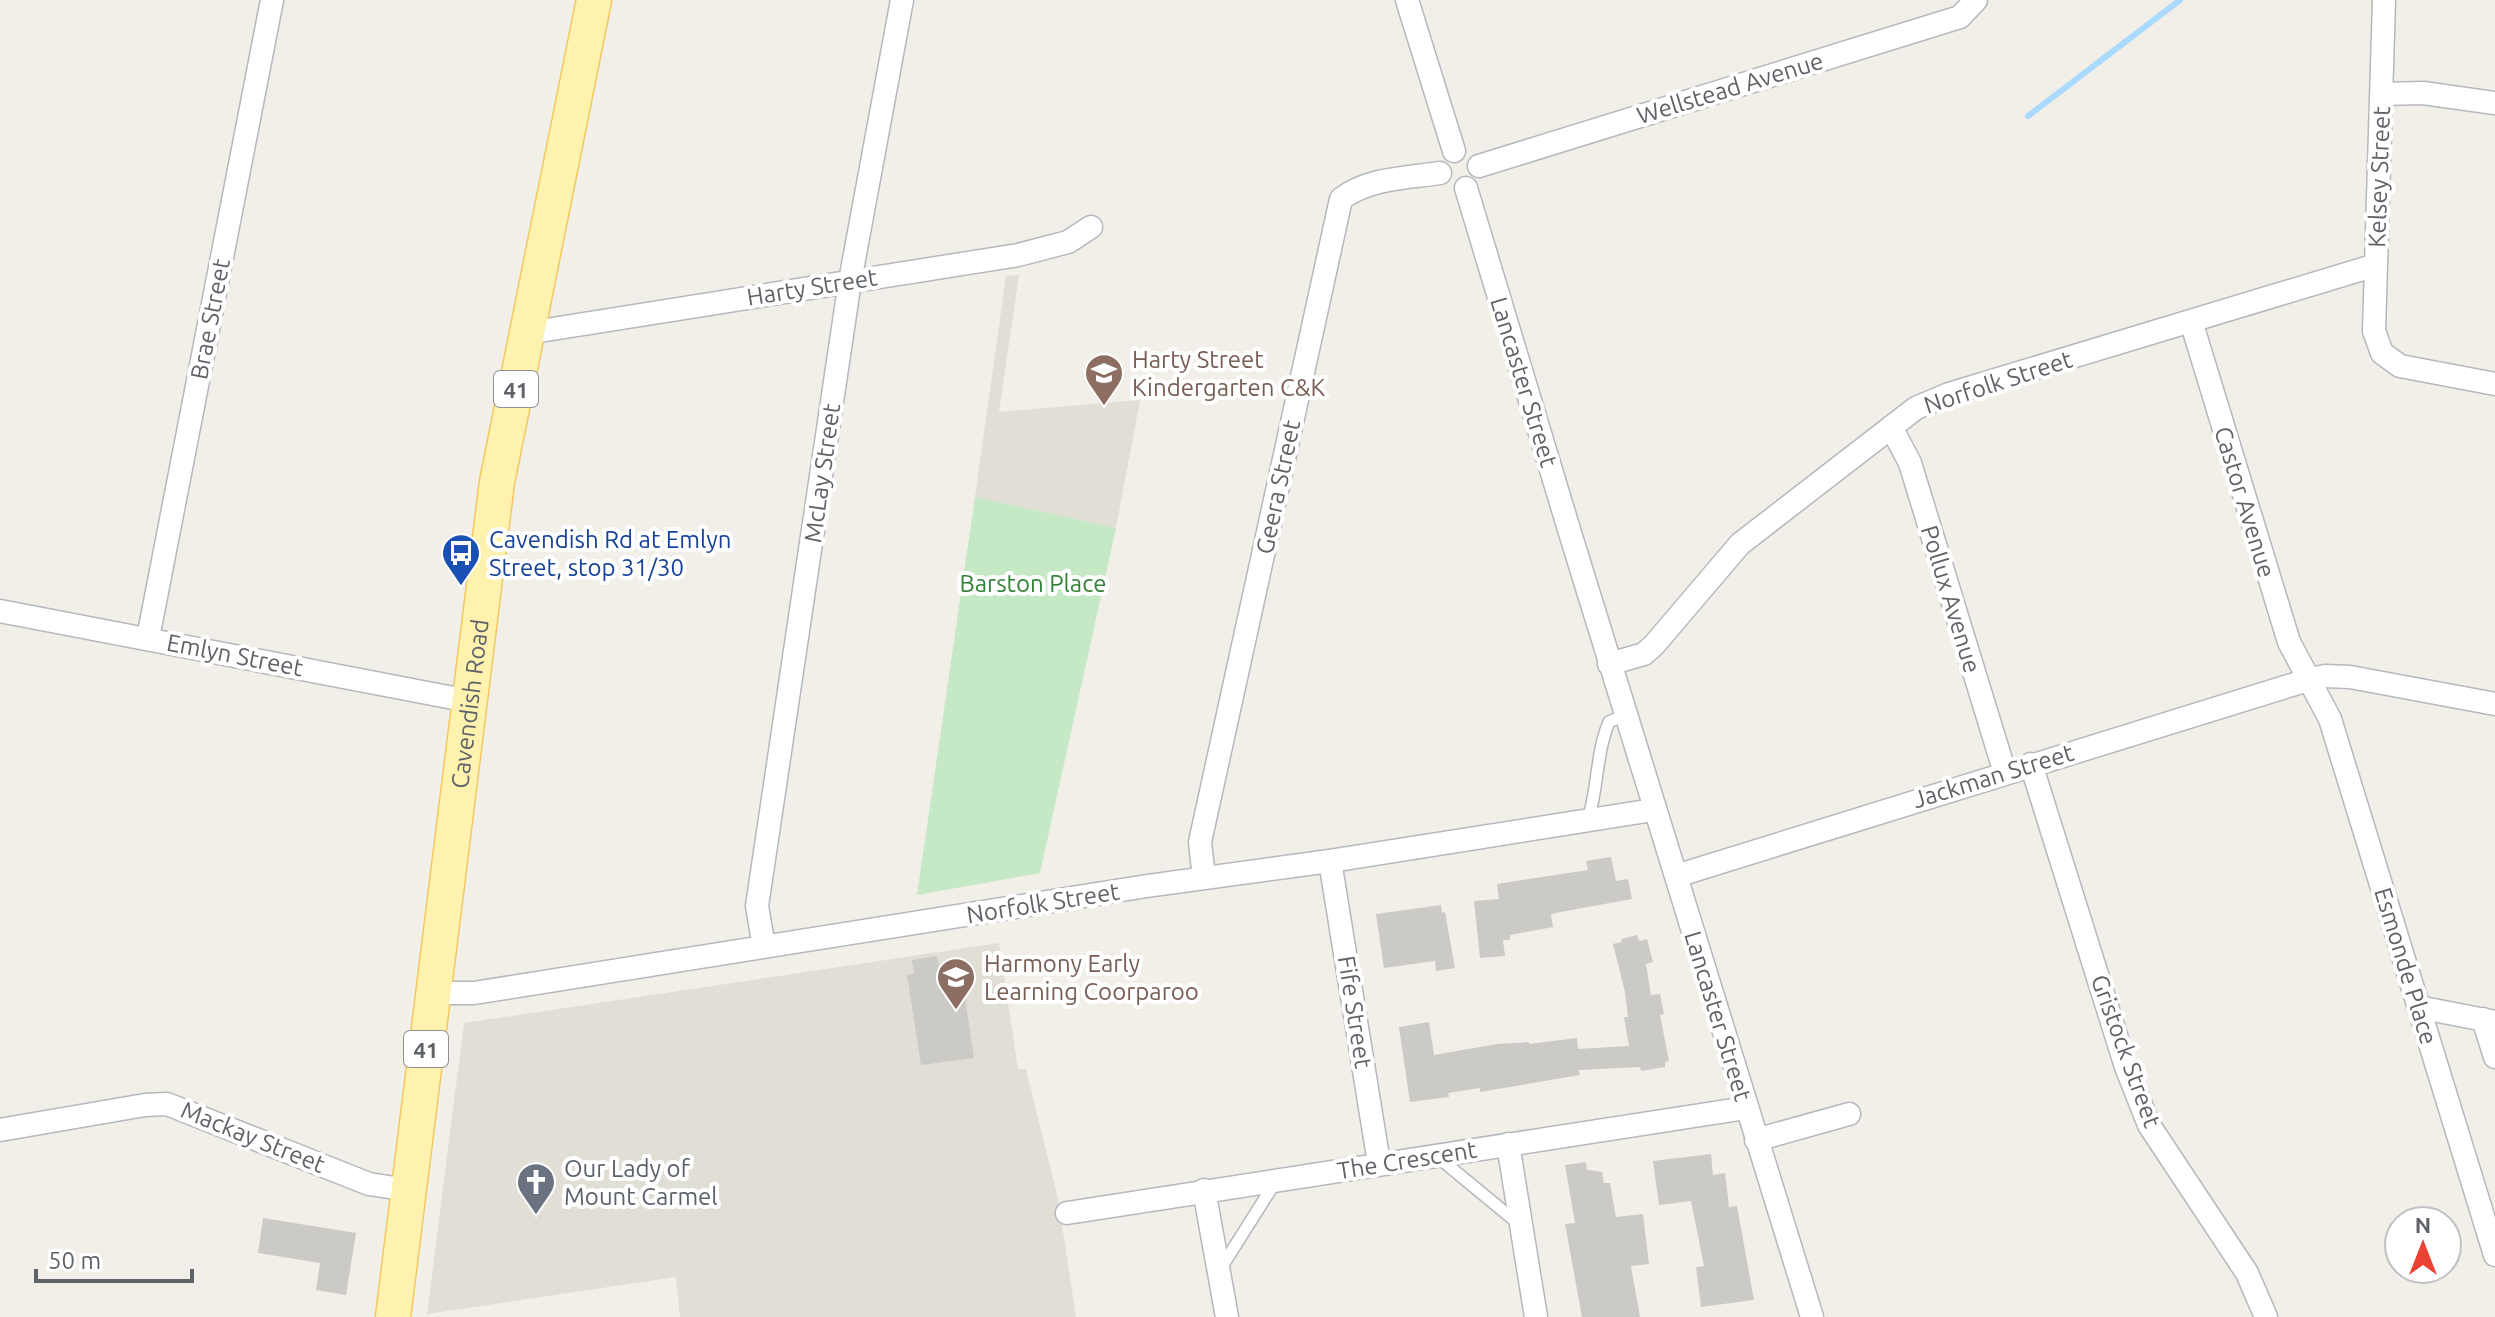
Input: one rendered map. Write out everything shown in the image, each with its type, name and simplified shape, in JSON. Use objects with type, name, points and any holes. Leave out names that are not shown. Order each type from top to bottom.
[{"type":"main road","name":"Cavendish Road","points":[[393,1317],[497,482],[594,0]]},
{"type":"street","name":"Brae Street","points":[[148,638],[272,0]]},
{"type":"street","name":"McLay Street","points":[[764,947],[757,906],[850,281],[902,0]]},
{"type":"street","points":[[1407,0],[1454,151]]},
{"type":"street","name":"Wellstead Avenue","points":[[1479,166],[1960,17],[1976,0]]},
{"type":"street","name":"Kelsey Street","points":[[2384,0],[2374,331],[2382,353],[2400,366],[2495,384]]},
{"type":"street","points":[[2382,94],[2423,93],[2495,103]]},
{"type":"street","points":[[1454,151],[1467,151],[1479,166],[1477,177],[1466,188],[1459,189],[1447,184],[1440,173],[1444,157],[1454,151]]},
{"type":"street","name":"Geera Street","points":[[1204,878],[1200,842],[1341,199],[1353,190],[1373,183],[1440,173]]},
{"type":"street","name":"Lancaster Street","points":[[1466,188],[1653,810],[1812,1317]]},
{"type":"street","name":"Harty Street","points":[[527,333],[1018,255],[1068,242],[1091,227]]},
{"type":"street","name":"Norfolk Street","points":[[1609,664],[1644,654],[1740,544],[1916,408],[1949,394],[2376,265]]},
{"type":"street","name":"Castor Avenue","points":[[2191,321],[2289,642],[2311,679]]},
{"type":"street","name":"Pollux Avenue","points":[[1891,427],[1910,463],[2005,773]]},
{"type":"street","name":"Emlyn Street","points":[[0,611],[469,701]]},
{"type":"street","name":"Jackman Street","points":[[1676,876],[2031,764],[2325,676],[2350,677],[2495,704]]},
{"type":"street","name":"Esmonde Place","points":[[2311,679],[2330,719],[2495,1255]]},
{"type":"street","name":"Gristock Street","points":[[2031,764],[2126,1067],[2149,1125],[2247,1273],[2266,1317]]},
{"type":"street","name":"Norfolk Street","points":[[433,993],[474,993],[1653,810]]},
{"type":"street","name":"Fife Street","points":[[1330,861],[1379,1163]]},
{"type":"street","points":[[2418,1007],[2489,1020],[2495,1057]]},
{"type":"street","name":"Mackay Street","points":[[0,1130],[167,1104],[369,1184],[408,1190]]},
{"type":"street","name":"The Crescent","points":[[1067,1213],[1746,1108]]},
{"type":"street","points":[[1756,1140],[1849,1114]]},
{"type":"street","points":[[1508,1144],[1536,1317]]},
{"type":"street","points":[[1204,1190],[1227,1317]]},
{"type":"lane","points":[[1587,820],[1594,798],[1601,740],[1609,722],[1624,715]]},
{"type":"lane","points":[[1435,1154],[1522,1227]]},
{"type":"lane","points":[[1220,1271],[1276,1180]]},
{"type":"shaded area","name":"Harty Street Kindergarten C&K","points":[[1019,275],[999,412],[1140,400],[1116,528],[975,497],[1006,276]]},
{"type":"shaded area","name":"Our Lady of Mount Carmel","points":[[999,943],[1018,1069],[1026,1069],[1058,1199],[1076,1317],[680,1317],[676,1277],[427,1314],[464,1023]]},
{"type":"green space","name":"Barston Place","points":[[975,497],[1116,528],[1040,873],[917,895]]},
{"type":"building","points":[[1611,857],[1616,881],[1628,879],[1632,899],[1555,913],[1551,915],[1553,927],[1510,935],[1510,940],[1503,940],[1505,956],[1480,958],[1474,901],[1499,899],[1497,884],[1588,870],[1586,861]]},
{"type":"building","points":[[1441,905],[1455,968],[1436,971],[1435,961],[1384,968],[1376,914]]},
{"type":"building","points":[[1637,935],[1639,941],[1647,939],[1653,962],[1646,964],[1651,995],[1660,994],[1664,1014],[1660,1015],[1669,1061],[1665,1062],[1665,1067],[1641,1071],[1640,1067],[1579,1070],[1580,1075],[1480,1092],[1480,1088],[1448,1093],[1449,1097],[1410,1102],[1399,1027],[1429,1022],[1434,1055],[1497,1044],[1577,1038],[1578,1049],[1629,1046],[1624,1017],[1628,1017],[1625,992],[1613,944]]},
{"type":"building","points":[[937,956],[939,967],[960,964],[974,1058],[921,1065],[907,975],[914,974],[912,960]]},
{"type":"building","points":[[1711,1154],[1713,1175],[1725,1173],[1729,1207],[1737,1206],[1754,1300],[1701,1307],[1696,1267],[1704,1266],[1691,1201],[1659,1205],[1653,1161]]},
{"type":"building","points":[[1586,1162],[1587,1170],[1602,1172],[1604,1183],[1610,1183],[1616,1217],[1643,1214],[1649,1264],[1631,1266],[1640,1317],[1582,1317],[1565,1224],[1575,1223],[1565,1165]]},
{"type":"building","points":[[263,1218],[356,1233],[346,1295],[316,1290],[320,1263],[258,1253]]},
{"type":"waterway","points":[[2028,116],[2180,0]]},
{"type":"place","name":"Harty Street Kindergarten C&K","points":[[1104,407]]},
{"type":"place","name":"Cavendish Rd at Emlyn Street, stop 31/30","points":[[461,587]]},
{"type":"place","name":"Harmony Early Learning Coorparoo","points":[[956,1011]]},
{"type":"place","name":"Our Lady of Mount Carmel","points":[[536,1216]]}]
